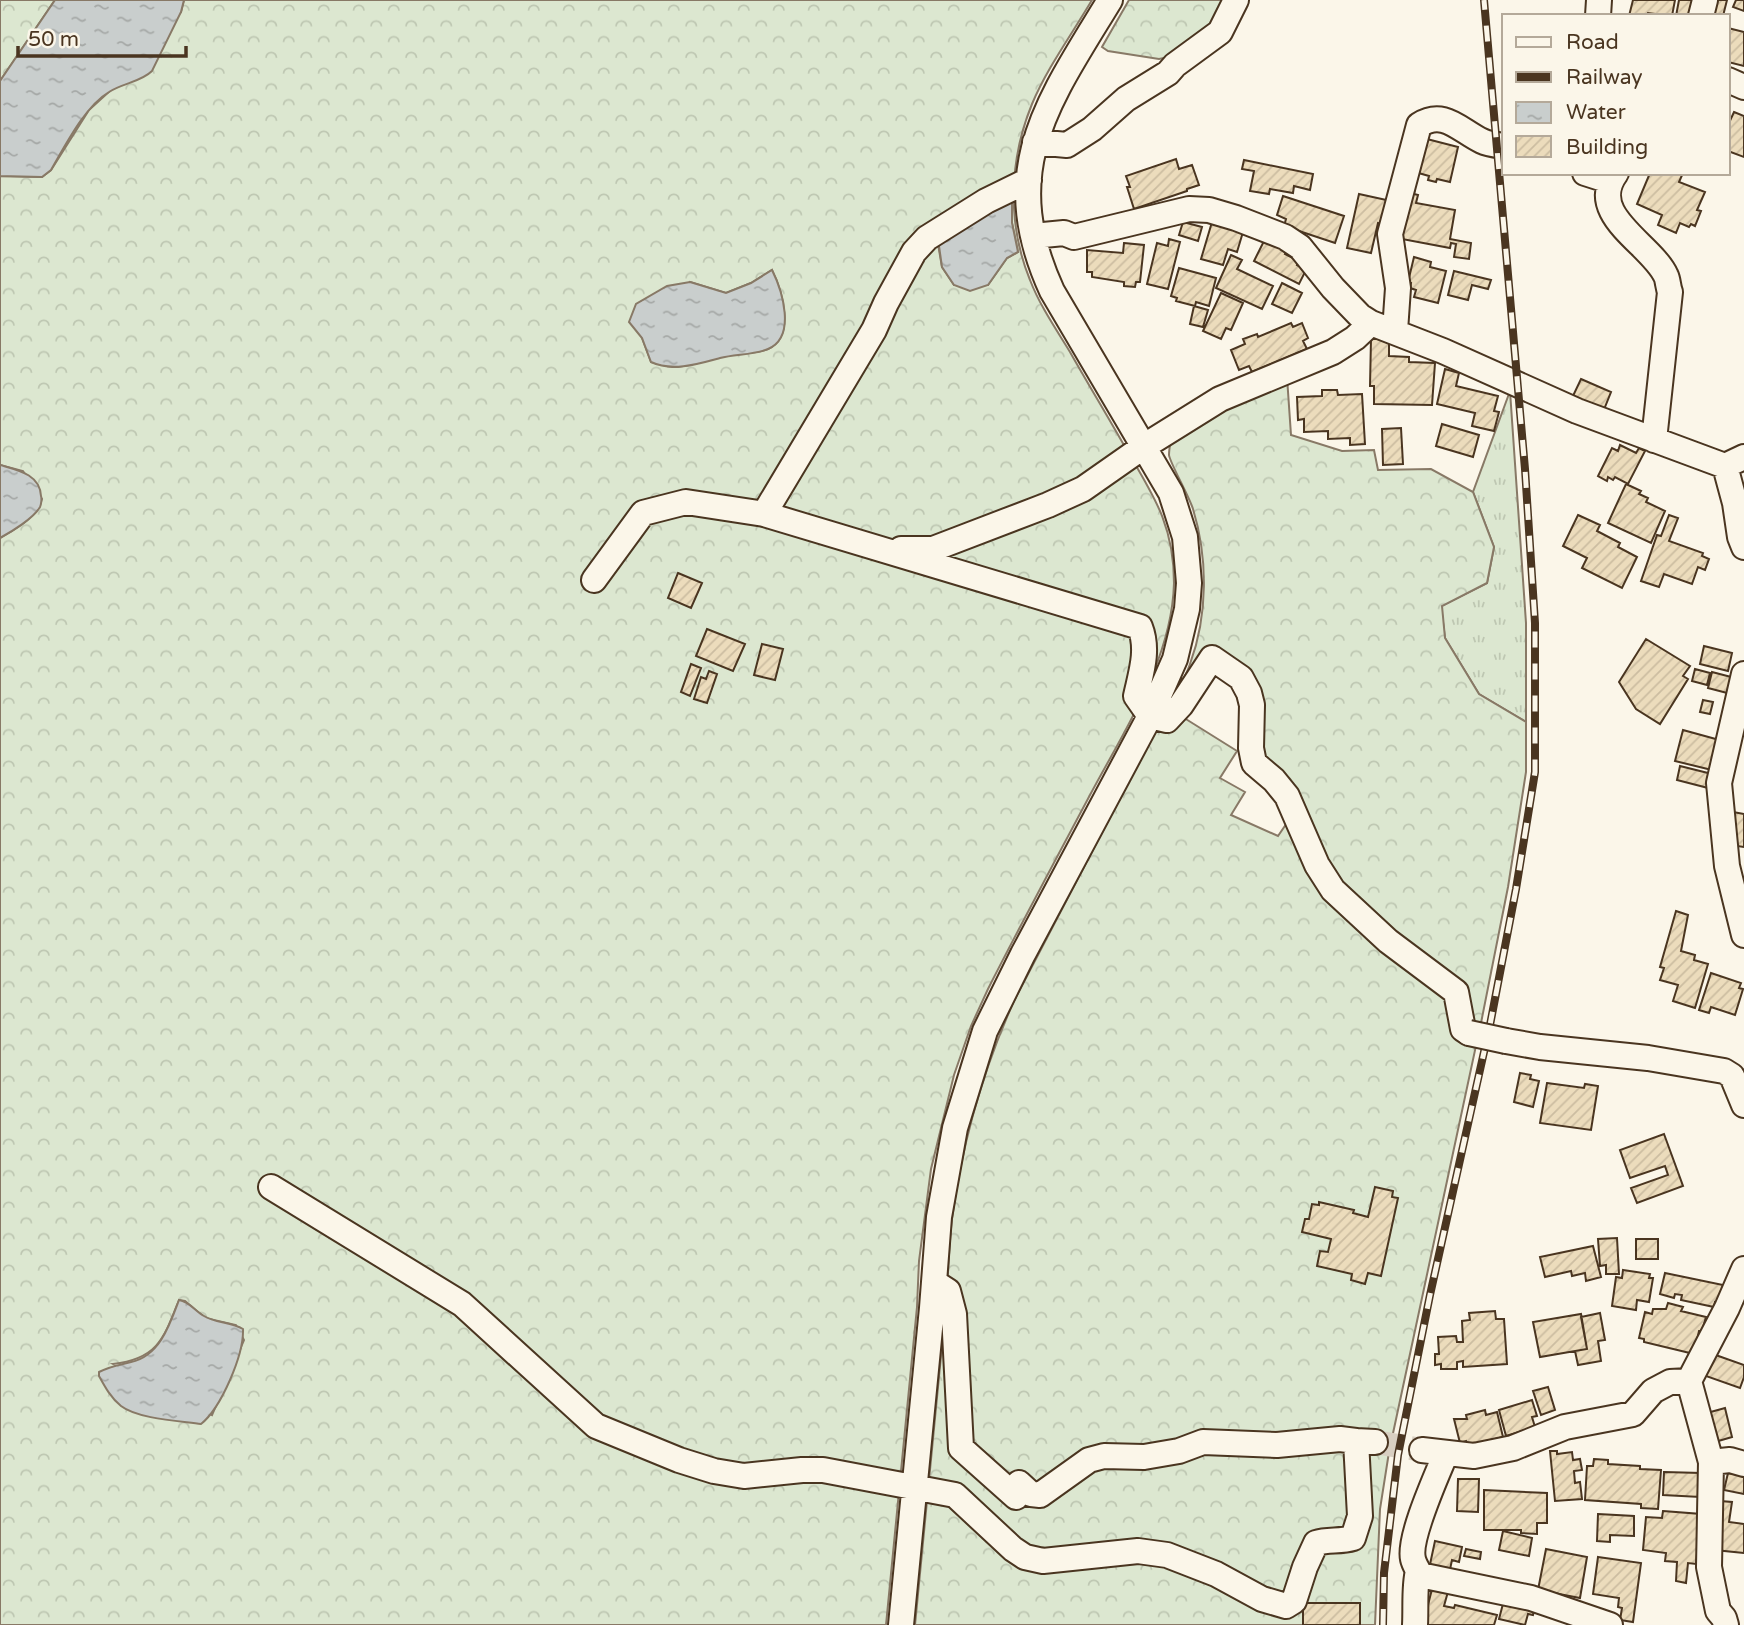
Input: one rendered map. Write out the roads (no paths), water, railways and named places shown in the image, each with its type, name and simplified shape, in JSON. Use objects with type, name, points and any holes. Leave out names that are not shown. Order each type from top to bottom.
[{"type":"street","points":[[901,1625],[939,1217],[948,1161],[965,1091],[985,1031],[1150,716],[1175,659],[1185,622],[1189,583],[1185,537],[1171,493],[1052,291],[1033,236],[1029,180],[1035,142],[1055,92],[1110,0]]},
{"type":"street","points":[[1035,142],[1067,145],[1092,129],[1126,99],[1168,73],[1220,32],[1236,0]]},
{"type":"street","points":[[1395,331],[1398,288],[1390,233],[1419,125],[1429,119],[1448,121],[1483,142],[1502,146]]},
{"type":"street","points":[[1613,177],[1609,207],[1616,219],[1665,274],[1670,292],[1654,440]]},
{"type":"street","points":[[764,514],[874,330],[915,252],[927,238],[986,201],[1029,180]]},
{"type":"street","points":[[1033,236],[1064,233],[1074,237],[1189,209],[1209,210],[1285,237],[1300,247],[1332,288],[1360,316],[1371,323],[1577,411],[1654,440],[1734,461],[1735,503],[1744,547]]},
{"type":"street","points":[[881,550],[933,548],[1083,489],[1143,447],[1220,399],[1333,352],[1355,338],[1371,323]]},
{"type":"street","points":[[594,580],[643,513],[686,502],[764,514],[1140,627],[1145,649],[1136,696],[1150,716],[1167,720],[1181,705],[1212,658],[1241,678],[1249,693],[1252,705],[1251,748],[1254,763],[1274,780],[1287,796],[1317,865],[1328,882],[1347,905],[1388,941],[1456,992],[1463,1029],[1540,1047],[1648,1058],[1724,1071],[1738,1068],[1744,1105]]},
{"type":"street","points":[[1744,674],[1737,730],[1718,783],[1737,877],[1744,935]]},
{"type":"street","points":[[271,1187],[462,1304],[596,1426],[679,1460],[714,1471],[744,1476],[823,1470],[955,1494],[1025,1557],[1043,1561],[1138,1551],[1167,1555],[1216,1574],[1262,1599],[1286,1606],[1294,1601],[1316,1543],[1324,1540],[1341,1542],[1353,1538],[1360,1516],[1366,1442],[1340,1439],[1277,1445],[1203,1442],[1179,1451],[1144,1457],[1104,1456],[1089,1460],[1040,1495],[1031,1494],[1019,1483],[1016,1497],[961,1448],[954,1314],[948,1291],[934,1282]]},
{"type":"street","points":[[1729,1622],[1718,1611],[1709,1567],[1711,1462],[1689,1381],[1736,1313],[1744,1269]]},
{"type":"street","points":[[1610,1625],[1531,1598],[1420,1575],[1412,1559],[1412,1546],[1427,1501],[1434,1452],[1474,1455],[1513,1448],[1565,1427],[1633,1414],[1653,1391],[1670,1382],[1689,1381]]},
{"type":"street","points":[[1711,1462],[1730,1460],[1744,1464]]},
{"type":"street","points":[[1415,1625],[1415,1582],[1418,1571]]},
{"type":"water","points":[[55,0],[184,0],[181,12],[152,71],[100,98],[76,127],[51,170],[42,177],[0,176],[0,81]]},
{"type":"water","points":[[1012,201],[1012,223],[1018,252],[1007,258],[988,285],[970,291],[954,285],[942,267],[938,239]]},
{"type":"water","points":[[772,270],[783,301],[785,324],[777,343],[768,349],[685,366],[659,365],[651,362],[642,338],[629,322],[636,304],[667,286],[690,282],[726,293],[751,283]]},
{"type":"water","points":[[0,465],[32,478],[40,489],[41,499],[40,507],[33,516],[0,538]]},
{"type":"water","points":[[179,1300],[208,1318],[243,1329],[240,1353],[230,1380],[216,1406],[201,1424],[160,1419],[128,1410],[114,1399],[99,1376],[99,1372],[103,1370],[141,1359],[157,1346]]},
{"type":"tunnel","points":[[1375,1442],[1422,1450]]},
{"type":"railway","points":[[1383,1625],[1384,1573],[1398,1455],[1430,1295],[1490,1025],[1535,772],[1535,623],[1525,469],[1484,0]]}]
